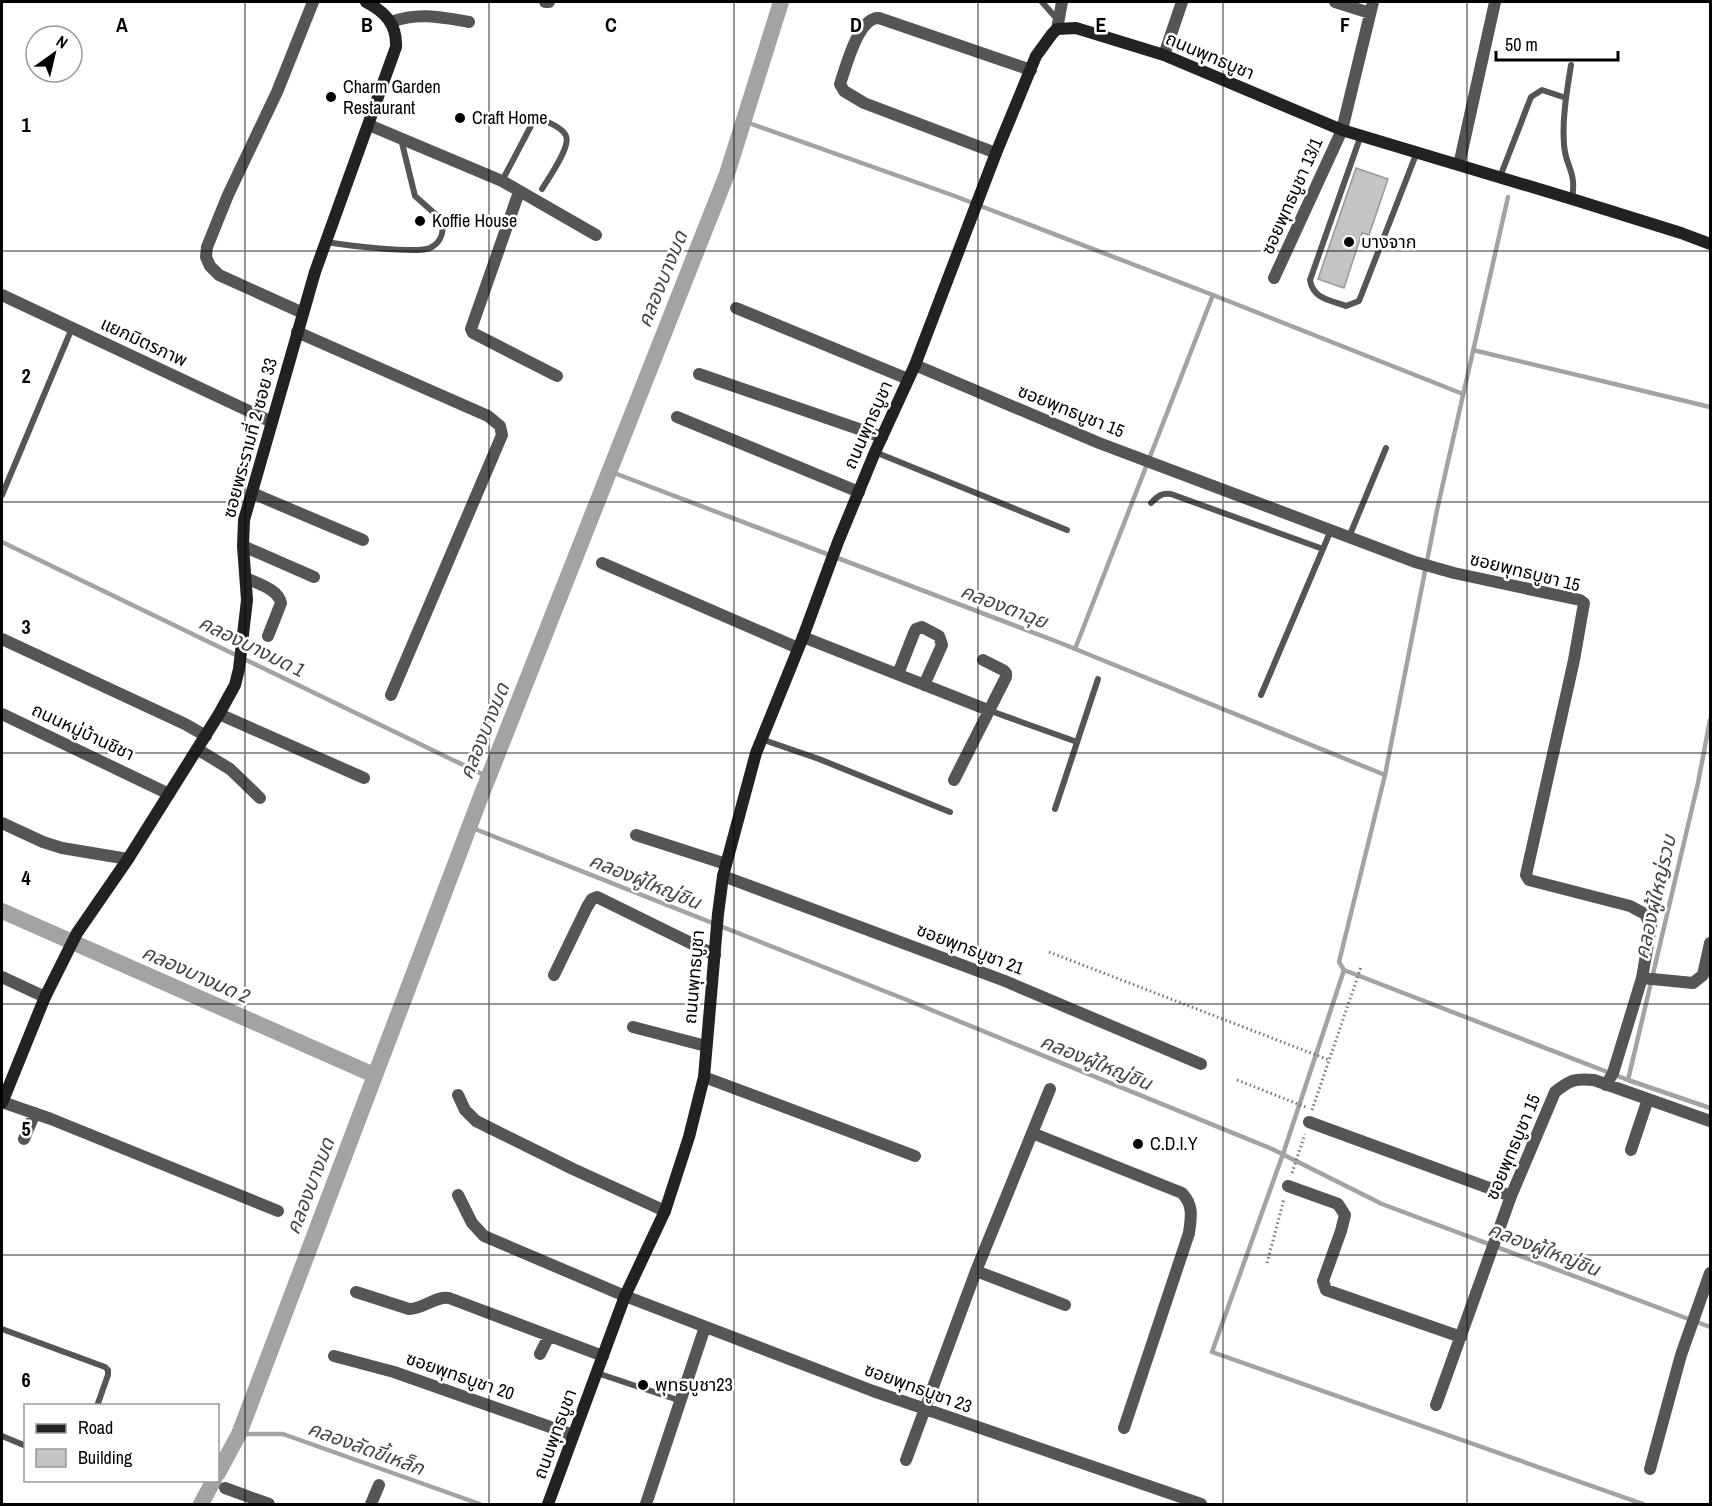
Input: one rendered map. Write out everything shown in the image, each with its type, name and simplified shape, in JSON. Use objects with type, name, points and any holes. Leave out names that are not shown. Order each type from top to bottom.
[{"type":"main road","points":[[366,2],[381,5],[391,22]]},
{"type":"main road","name":"ซอยพระรามที่ 2 ซอย 33","points":[[2,1102],[45,997],[77,933],[128,859],[206,736],[235,685],[240,669],[247,600],[243,520],[303,313],[396,47],[395,30],[391,22]]},
{"type":"main road","name":"ถนนพุทธบูชา","points":[[549,1504],[626,1296],[665,1211],[689,1137],[704,1077],[718,914],[725,870],[756,753],[838,542],[875,452],[915,365],[996,153],[1036,56],[1058,25],[1076,28],[1164,55],[1342,130],[1572,199],[1710,244]]},
{"type":"street","points":[[303,313],[219,276],[206,257],[207,247],[228,195],[270,110],[313,2]]},
{"type":"street","points":[[1058,25],[1062,2]]},
{"type":"street","points":[[1164,55],[1182,2]]},
{"type":"street","points":[[1335,2],[1371,7]]},
{"type":"street","points":[[1459,165],[1495,2]]},
{"type":"street","name":"ซอยพุทธบูชา 13/1","points":[[1274,278],[1342,130],[1371,7]]},
{"type":"street","points":[[391,22],[416,15],[431,15],[469,22]]},
{"type":"street","points":[[996,153],[864,103],[844,91],[840,84],[856,41],[871,18],[879,18],[1031,70]]},
{"type":"street","points":[[369,125],[502,181],[596,235]]},
{"type":"street","points":[[519,192],[471,329],[473,333],[557,376]]},
{"type":"street","name":"แยกมิตรภาพ","points":[[2,295],[272,422]]},
{"type":"street","points":[[736,308],[908,379]]},
{"type":"street","points":[[297,332],[488,417],[501,426],[502,435],[391,695]]},
{"type":"street","name":"ซอยพุทธบูชา 15","points":[[915,365],[1098,443],[1414,562],[1580,600],[1584,603],[1574,660],[1526,875],[1529,880],[1630,906],[1645,914],[1651,926],[1642,978],[1613,1073],[1606,1085]]},
{"type":"street","points":[[699,374],[882,436]]},
{"type":"street","points":[[676,417],[859,492]]},
{"type":"street","points":[[252,493],[363,540]]},
{"type":"street","points":[[243,546],[314,577]]},
{"type":"street","points":[[602,563],[801,642],[898,674],[988,710]]},
{"type":"street","points":[[246,578],[280,597],[281,603],[268,636]]},
{"type":"street","points":[[898,674],[916,629],[922,627],[939,636],[942,645],[924,685]]},
{"type":"street","points":[[2,639],[185,724],[206,736]]},
{"type":"street","points":[[954,780],[1006,677],[1006,673],[983,660]]},
{"type":"street","name":"ถนนหมู่บ้านชิชา","points":[[2,714],[169,794]]},
{"type":"street","points":[[219,714],[364,778]]},
{"type":"street","points":[[197,749],[230,769],[260,798]]},
{"type":"street","points":[[2,823],[62,848],[128,859]]},
{"type":"street","name":"ซอยพุทธบูชา 21","points":[[636,835],[1005,981],[1201,1064]]},
{"type":"street","points":[[554,975],[587,907],[597,897],[715,955]]},
{"type":"street","points":[[1642,978],[1693,983],[1703,975],[1710,943]]},
{"type":"street","points":[[2,977],[45,997]]},
{"type":"street","points":[[633,1027],[706,1046]]},
{"type":"street","points":[[704,1077],[915,1156]]},
{"type":"street","name":"ซอยพุทธบูชา 15","points":[[1436,1405],[1510,1196],[1555,1092],[1579,1078],[1710,1121]]},
{"type":"street","points":[[906,1460],[976,1271],[1050,1089]]},
{"type":"street","points":[[458,1095],[465,1110],[476,1121],[665,1211]]},
{"type":"street","points":[[1631,1150],[1648,1099]]},
{"type":"street","points":[[2,1102],[35,1113],[278,1211]]},
{"type":"street","points":[[24,1139],[35,1113]]},
{"type":"street","points":[[1311,1116],[1510,1196]]},
{"type":"street","points":[[1032,1133],[1182,1193],[1189,1201],[1192,1213],[1189,1233],[1124,1428]]},
{"type":"street","points":[[1288,1186],[1338,1204],[1345,1215],[1323,1281],[1326,1290],[1461,1337]]},
{"type":"street","name":"ซอยพุทธบูชา 23","points":[[458,1195],[472,1223],[484,1236],[626,1296],[923,1409],[1201,1504]]},
{"type":"street","points":[[976,1271],[1065,1305]]},
{"type":"street","points":[[1650,1469],[1681,1355],[1710,1273]]},
{"type":"street","points":[[356,1292],[409,1309],[417,1309],[441,1297],[449,1298],[603,1356]]},
{"type":"street","points":[[646,1504],[705,1327]]},
{"type":"street","points":[[540,1354],[549,1336]]},
{"type":"street","name":"ซอยพุทธบูชา 20","points":[[334,1356],[394,1372],[573,1435]]},
{"type":"street","points":[[371,1504],[379,1485]]},
{"type":"street","points":[[225,1488],[269,1504]]},
{"type":"lane","points":[[1042,2],[1058,25]]},
{"type":"lane","points":[[1571,65],[1566,98],[1564,148],[1575,183],[1572,199]]},
{"type":"lane","points":[[1499,177],[1531,97],[1542,90],[1566,98]]},
{"type":"lane","points":[[502,181],[533,122],[538,118],[561,131],[566,136],[567,142],[563,154],[542,189]]},
{"type":"lane","points":[[1361,134],[1310,280],[1311,289],[1315,294],[1346,306],[1359,301],[1417,152]]},
{"type":"lane","points":[[326,242],[366,248],[426,249],[440,240],[443,234],[442,220],[415,196],[400,138]]},
{"type":"lane","points":[[2,495],[72,328]]},
{"type":"lane","points":[[1349,537],[1386,448]]},
{"type":"lane","points":[[875,452],[1066,530]]},
{"type":"lane","points":[[1151,503],[1157,496],[1164,493],[1171,494],[1323,549]]},
{"type":"lane","points":[[1262,695],[1331,530]]},
{"type":"lane","points":[[1055,809],[1098,679]]},
{"type":"lane","points":[[988,710],[1077,742]]},
{"type":"lane","points":[[761,739],[819,759],[950,812]]},
{"type":"lane","points":[[2,1329],[105,1367],[108,1375],[98,1404]]},
{"type":"lane","points":[[597,1373],[681,1401]]},
{"type":"lane","points":[[2,1437],[24,1445]]},
{"type":"path","points":[[1049,952],[1329,1060]]},
{"type":"path","points":[[1237,1080],[1311,1116]]},
{"type":"building","points":[[1356,168],[1388,179],[1369,235],[1362,233],[1344,288],[1318,279]]},
{"type":"waterway","name":"คลองบางมด","points":[[219,1471],[239,1434],[481,796],[727,174],[781,2]]},
{"type":"waterway","points":[[743,121],[952,195],[1463,394]]},
{"type":"waterway","name":"คลองตาฉุย","points":[[1508,197],[1437,510],[1385,775],[1339,962],[1344,970],[1628,1080],[1710,1108]]},
{"type":"waterway","points":[[1075,649],[1213,295]]},
{"type":"waterway","points":[[1473,350],[1710,407]]},
{"type":"waterway","name":"คลองตาฉุย","points":[[609,471],[1058,642],[1385,775]]},
{"type":"waterway","name":"คลองบางมด 1","points":[[2,542],[488,777]]},
{"type":"waterway","name":"คลองผู้ใหญ่รวบ","points":[[1628,1080],[1698,783],[1710,720]]},
{"type":"waterway","name":"คลองผู้ใหญ่ชิน","points":[[470,827],[907,1000],[1272,1149],[1382,1204],[1710,1327]]},
{"type":"waterway","name":"คลองบางมด 2","points":[[2,911],[374,1075]]},
{"type":"waterway","points":[[1344,970],[1283,1154],[1212,1352],[1643,1504]]},
{"type":"waterway","name":"คลองลัดขี้เหล็ก","points":[[239,1434],[283,1434],[480,1504]]},
{"type":"waterway","name":"คลองบางมด","points":[[201,1504],[213,1482]]},
{"type":"place","name":"Charm Garden Restaurant","points":[[331,97]]},
{"type":"place","name":"Craft Home","points":[[460,118]]},
{"type":"place","name":"Koffie House","points":[[420,221]]},
{"type":"place","name":"บางจาก","points":[[1349,242]]},
{"type":"place","name":"C.D.I.Y","points":[[1138,1144]]},
{"type":"place","name":"พุทธบูชา23","points":[[643,1385]]}]
